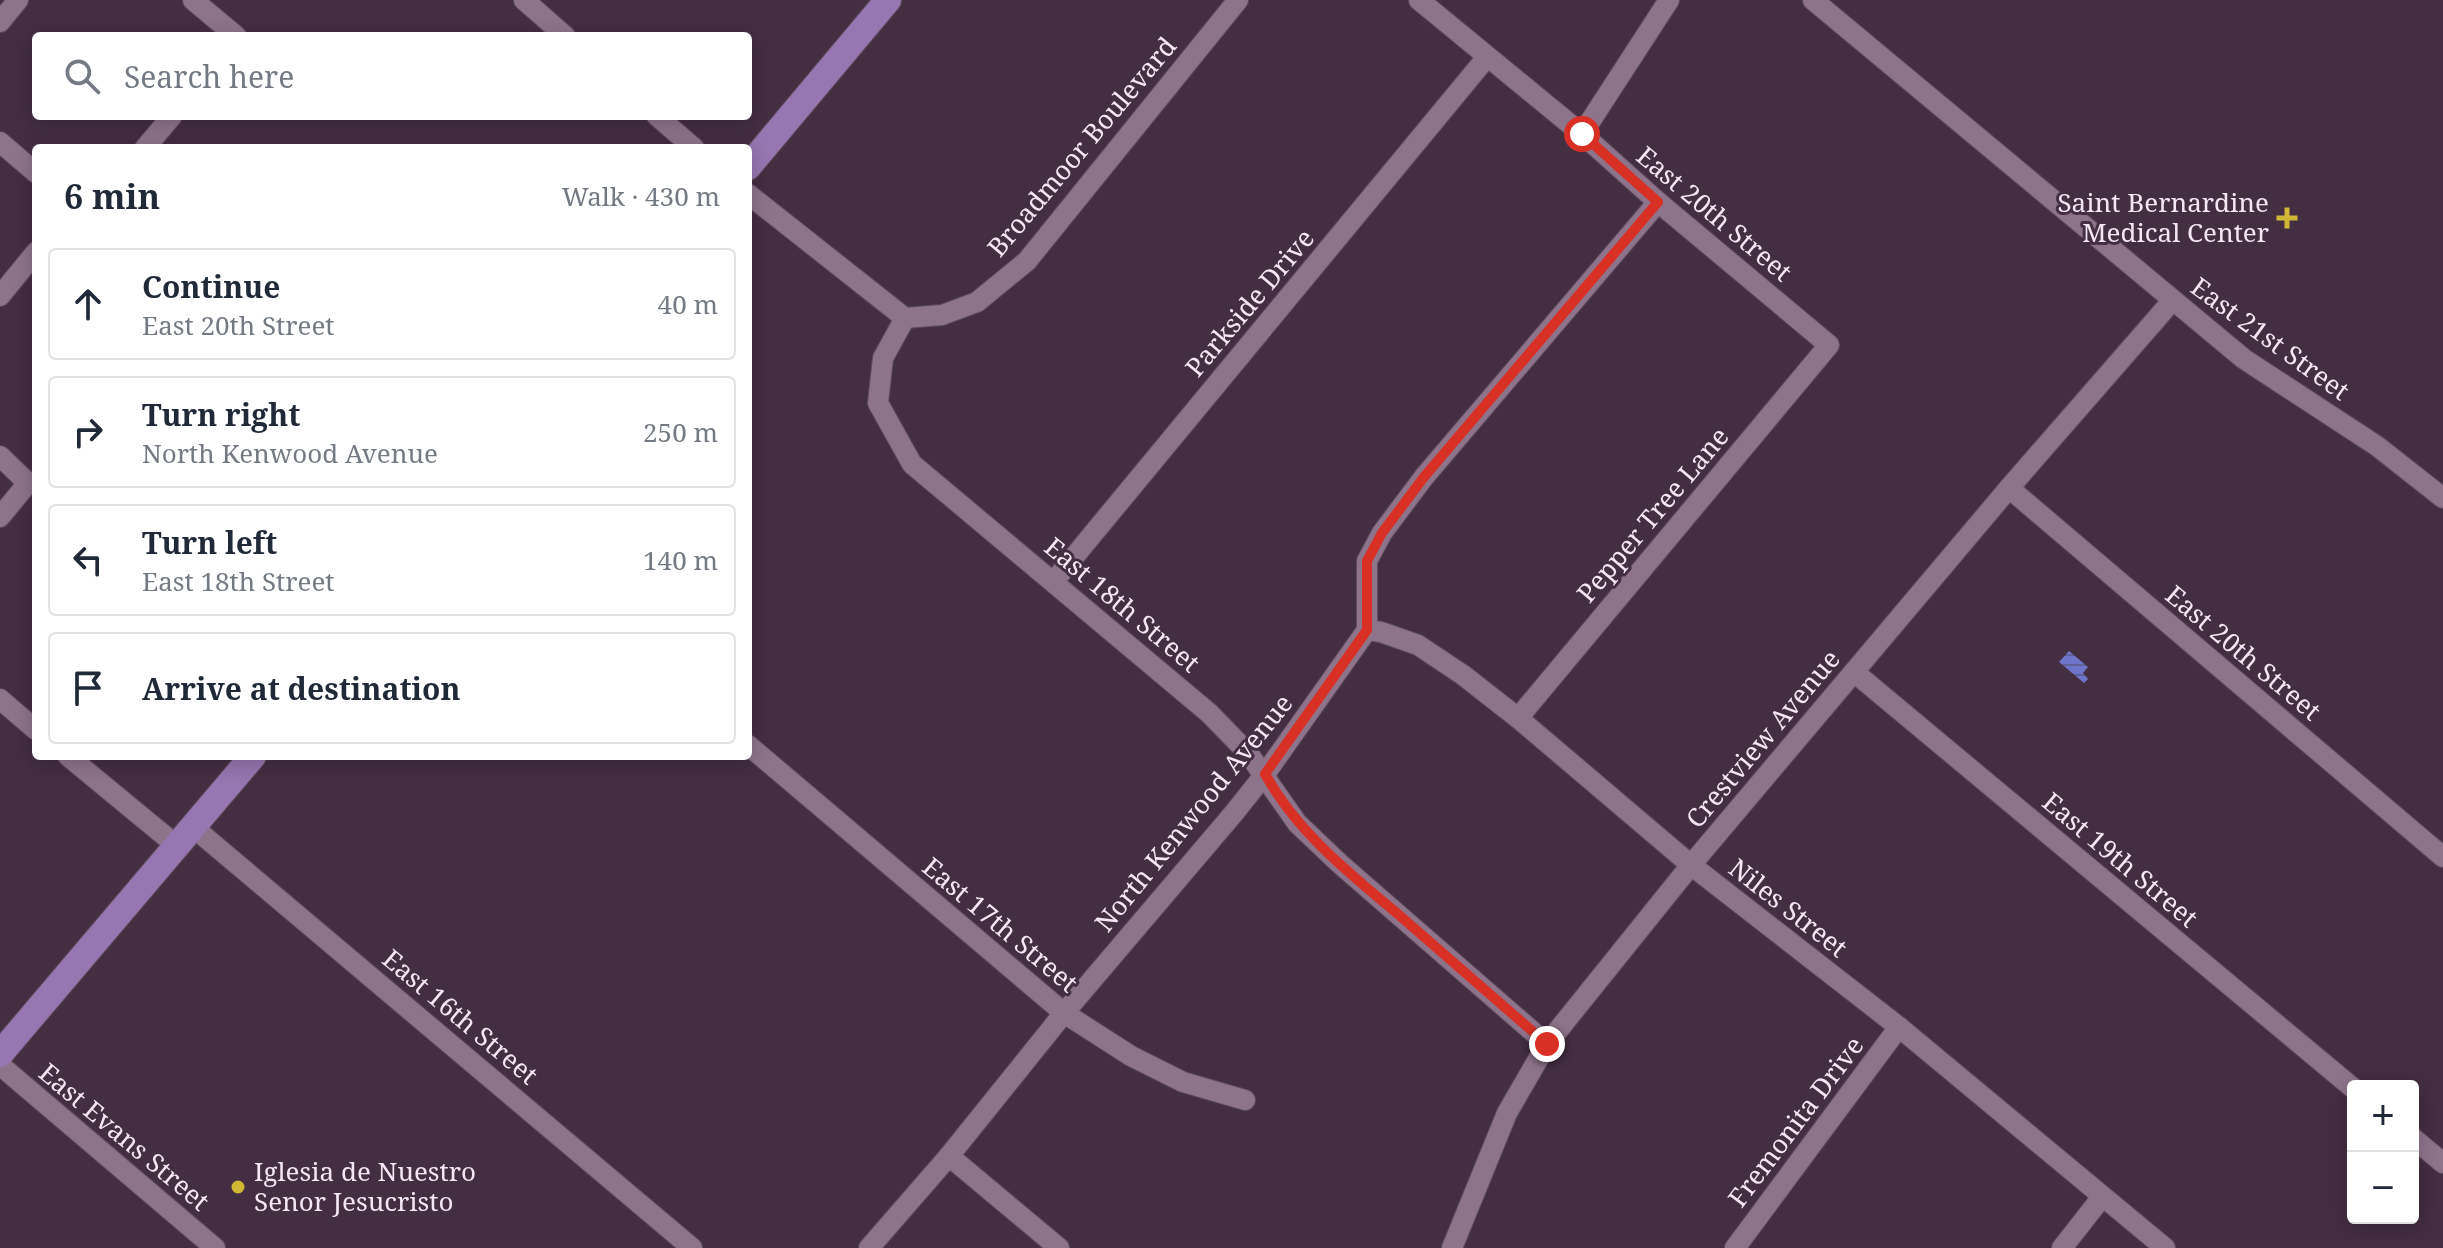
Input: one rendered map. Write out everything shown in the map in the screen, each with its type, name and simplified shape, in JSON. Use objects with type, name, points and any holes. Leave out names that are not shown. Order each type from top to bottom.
[{"type":"main road","points":[[752,162],[888,0]]},
{"type":"main road","points":[[0,1054],[250,760]]},
{"type":"street","points":[[0,22],[18,0]]},
{"type":"street","points":[[193,0],[231,32]]},
{"type":"street","points":[[524,0],[560,32]]},
{"type":"street","name":"Broadmoor Boulevard","points":[[905,318],[942,315],[977,302],[1027,261],[1238,0]]},
{"type":"street","name":"East 20th Street","points":[[1419,0],[1582,134],[1829,345]]},
{"type":"street","points":[[1582,134],[1669,0]]},
{"type":"street","name":"East 21st Street","points":[[1813,0],[2244,359],[2377,446],[2443,498]]},
{"type":"street","name":"Parkside Drive","points":[[1054,581],[1487,57]]},
{"type":"street","points":[[148,144],[169,120]]},
{"type":"street","points":[[662,120],[689,144]]},
{"type":"street","points":[[0,142],[32,170]]},
{"type":"street","points":[[752,197],[905,318]]},
{"type":"street","points":[[1367,630],[1367,561],[1382,533],[1424,477],[1658,202]]},
{"type":"street","points":[[0,296],[32,257]]},
{"type":"street","name":"Crestview Avenue","points":[[1452,1248],[1507,1113],[1547,1044],[1691,865],[2009,488],[2172,301]]},
{"type":"street","name":"East 18th Street","points":[[905,318],[883,358],[878,403],[912,464],[1209,713],[1265,774],[1279,800],[1297,823],[1547,1044]]},
{"type":"street","name":"Pepper Tree Lane","points":[[1518,718],[1829,345]]},
{"type":"street","points":[[0,456],[28,483],[0,517]]},
{"type":"street","name":"East 20th Street","points":[[2009,488],[2443,857]]},
{"type":"street","name":"Niles Street","points":[[1367,630],[1418,645],[1463,675],[1691,865],[1899,1027],[2165,1248]]},
{"type":"street","name":"North Kenwood Avenue","points":[[869,1248],[1234,813],[1367,630]]},
{"type":"street","name":"East 19th Street","points":[[1854,672],[2347,1083]]},
{"type":"street","points":[[0,699],[32,727]]},
{"type":"street","name":"East 17th Street","points":[[752,748],[1064,1013],[1131,1056],[1183,1082],[1245,1100]]},
{"type":"street","name":"East 16th Street","points":[[74,760],[185,836],[692,1248]]},
{"type":"street","name":"Fremonita Drive","points":[[1735,1248],[1899,1027]]},
{"type":"street","name":"East Evans Street","points":[[0,1065],[215,1248]]},
{"type":"street","points":[[2419,1143],[2443,1163]]},
{"type":"street","points":[[949,1156],[1059,1248]]},
{"type":"street","points":[[2062,1248],[2102,1197]]},
{"type":"water","points":[[2069,651],[2088,667],[2083,673],[2088,679],[2084,683],[2059,662]]},
{"type":"place","name":"Saint Bernardine Medical Center","points":[[2287,218]]},
{"type":"place","name":"Iglesia de Nuestro Senor Jesucristo","points":[[238,1187]]},
{"type":"route","points":[[1547,1044],[1297,823],[1279,800],[1265,774],[1367,630],[1367,561],[1382,533],[1424,477],[1658,202],[1582,134]]}]
